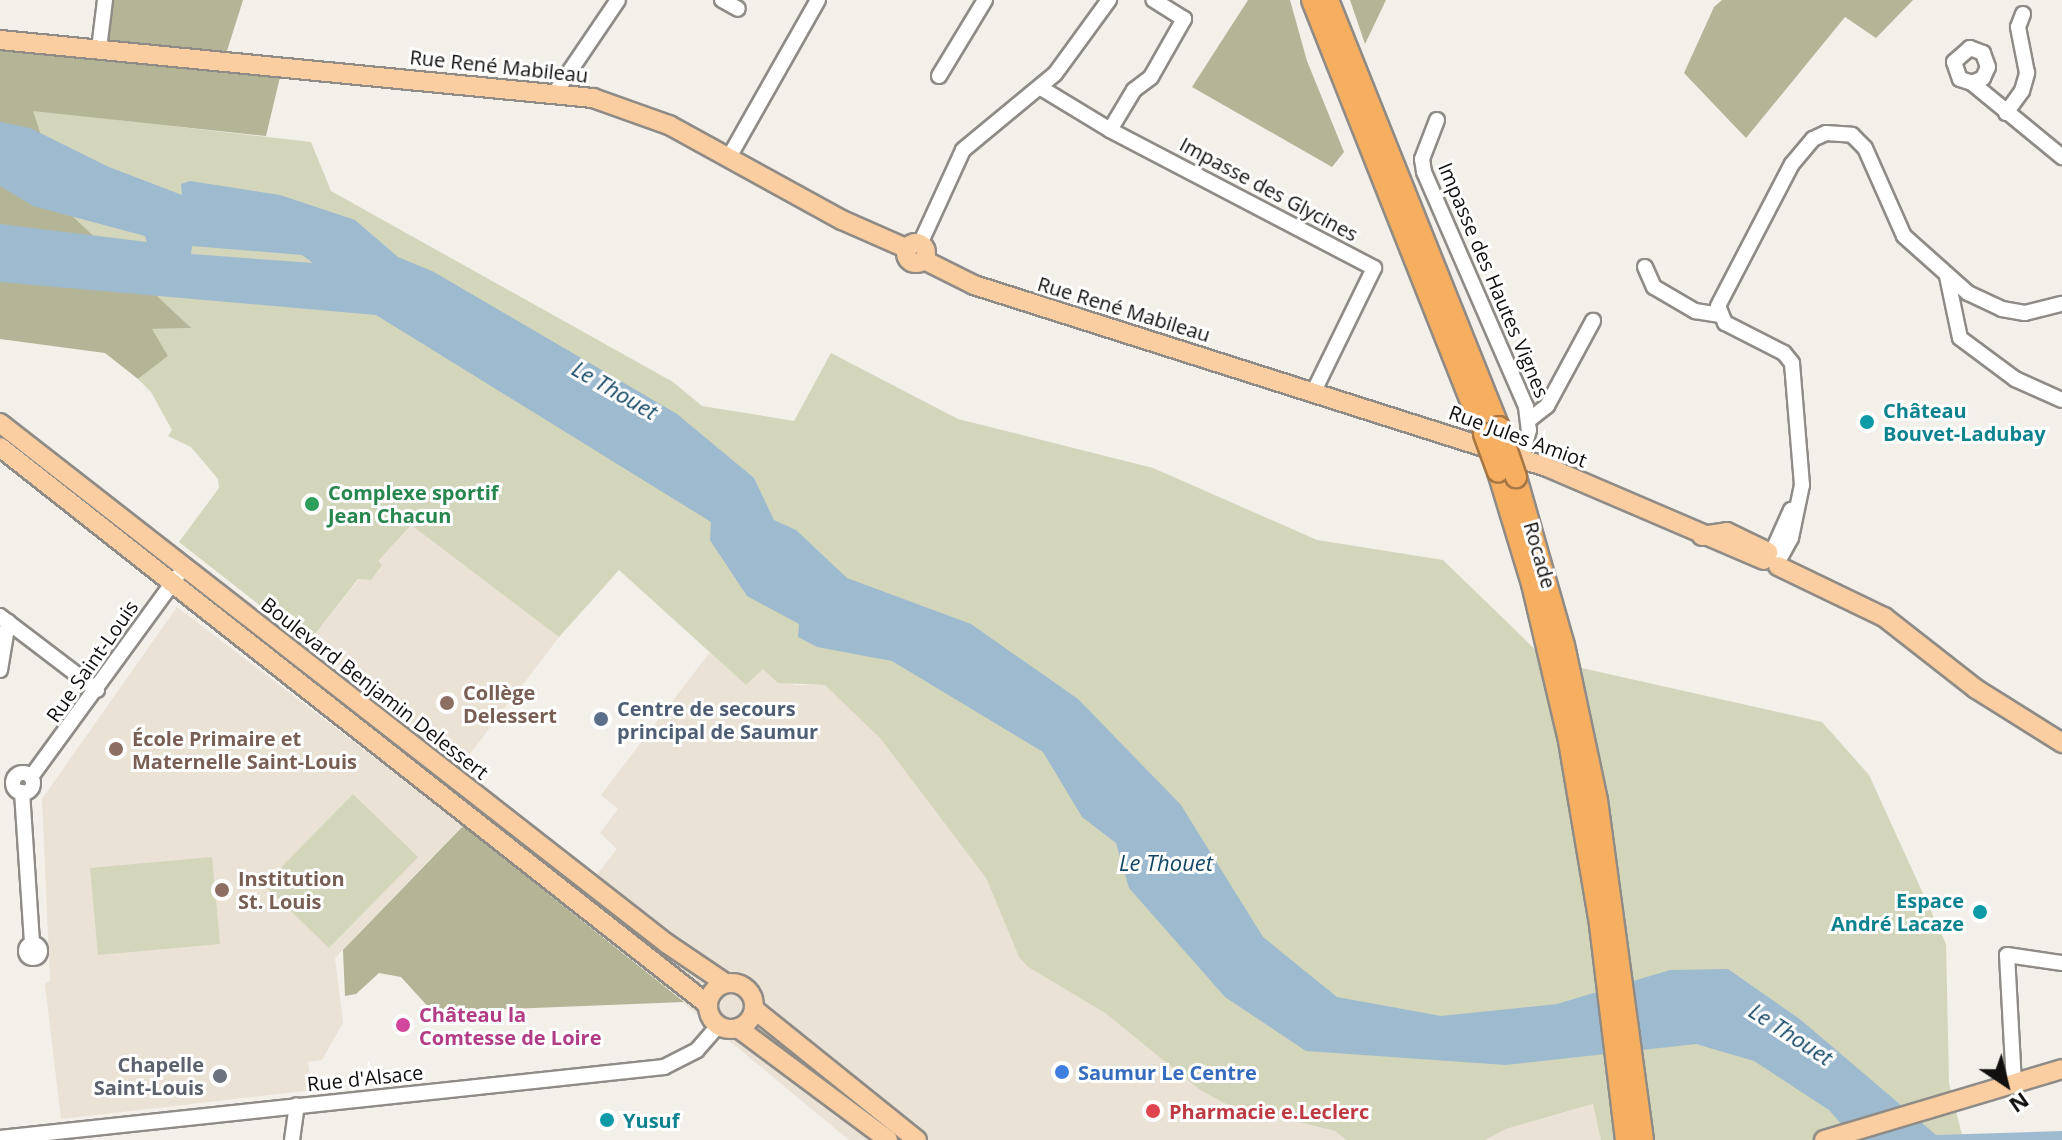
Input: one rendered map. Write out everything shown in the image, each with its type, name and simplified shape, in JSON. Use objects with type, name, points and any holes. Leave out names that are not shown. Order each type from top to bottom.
[{"type":"highway","points":[[1312,0],[1336,72],[1492,430]]},
{"type":"highway","name":"Rocade","points":[[1328,0],[1492,430],[1512,469],[1568,660],[1630,1098],[1641,1118],[1645,1140]]},
{"type":"highway","points":[[1626,1140],[1630,1098]]},
{"type":"main road","name":"Rue René Mabileau","points":[[0,40],[555,93],[632,110],[917,251],[974,285],[1314,391]]},
{"type":"main road","name":"Rue Jules Amiot","points":[[1314,391],[1512,469],[1702,536],[1773,557],[1884,617],[1976,689],[2062,743]]},
{"type":"main road","name":"Boulevard Benjamin Delessert","points":[[0,423],[179,574],[707,1004]]},
{"type":"main road","name":"Boulevard Benjamin Delessert","points":[[0,447],[179,574],[686,959],[725,983]]},
{"type":"main road","points":[[888,1140],[738,1028],[718,1026],[707,1004],[713,991],[725,983],[747,989],[754,1009],[917,1140]]},
{"type":"main road","points":[[738,1028],[754,1009]]},
{"type":"main road","points":[[1824,1140],[2062,1069]]},
{"type":"street","points":[[99,49],[105,0]]},
{"type":"street","points":[[555,93],[618,0]]},
{"type":"street","points":[[722,0],[738,9]]},
{"type":"street","points":[[728,159],[818,0]]},
{"type":"street","points":[[939,76],[985,0]]},
{"type":"street","points":[[917,251],[963,150],[1041,88],[1109,0]]},
{"type":"street","points":[[1110,130],[1134,90],[1151,77],[1184,19],[1154,0]]},
{"type":"street","points":[[2006,113],[2027,73],[2018,27],[2023,14]]},
{"type":"street","points":[[1972,83],[2062,157]]},
{"type":"street","name":"Impasse des Glycines","points":[[1041,88],[1110,130],[1144,145],[1374,268],[1314,391]]},
{"type":"street","name":"Impasse des Hautes Vignes","points":[[1437,120],[1422,159],[1424,172],[1529,420],[1512,469]]},
{"type":"street","points":[[1719,315],[1718,306],[1792,164],[1813,139],[1826,133],[1852,135],[1865,148],[1904,236],[1947,276],[2002,309],[2025,313],[2062,304]]},
{"type":"street","points":[[1645,267],[1654,287],[1695,311],[1719,315],[1792,363],[1800,496],[1791,538],[1773,557]]},
{"type":"street","points":[[1947,276],[1960,338],[2015,379],[2062,400]]},
{"type":"street","points":[[1529,420],[1547,406],[1593,321]]},
{"type":"street","name":"Rue Saint-Louis","points":[[22,792],[32,786],[31,777],[179,574]]},
{"type":"street","points":[[4,619],[97,690]]},
{"type":"street","points":[[0,670],[4,619]]},
{"type":"street","points":[[31,777],[22,773],[8,776],[15,788],[22,792],[32,944]]},
{"type":"street","points":[[2014,1084],[2007,955],[2062,963]]},
{"type":"street","name":"Rue d'Alsace","points":[[0,1138],[41,1137],[297,1105],[664,1067],[697,1050],[718,1026]]},
{"type":"street","points":[[292,1140],[297,1105]]},
{"type":"shaded area","name":"Collège Delessert","points":[[411,525],[559,637],[463,763],[308,643],[359,579]]},
{"type":"shaded area","name":"Institution St. Louis","points":[[177,607],[463,825],[335,958],[343,1023],[322,1060],[308,1062],[312,1090],[61,1119],[45,984],[50,980],[42,799]]},
{"type":"shaded area","points":[[710,652],[746,685],[763,669],[795,685],[825,685],[882,739],[986,878],[1019,957],[1028,967],[1105,1013],[1200,1090],[1226,1104],[1335,1131],[1346,1140],[849,1140],[570,909],[617,849],[600,833],[618,809],[601,795]]},
{"type":"shaded area","points":[[1594,1104],[1601,1140],[1485,1140],[1506,1129]]},
{"type":"green space","points":[[112,0],[243,0],[226,54],[111,44],[105,38]]},
{"type":"green space","points":[[1248,0],[1290,0],[1307,61],[1344,152],[1332,167],[1192,87]]},
{"type":"green space","points":[[1350,0],[1386,0],[1365,44]]},
{"type":"green space","points":[[1722,0],[1913,0],[1876,38],[1845,17],[1746,138],[1684,73],[1714,7]]},
{"type":"green space","points":[[0,48],[280,77],[266,136],[33,111],[66,210],[191,328],[152,329],[168,356],[138,379],[105,353],[0,339]]},
{"type":"green space","points":[[32,110],[311,142],[331,191],[673,382],[702,406],[794,421],[831,353],[958,419],[1153,468],[1317,540],[1443,560],[1546,660],[1822,722],[1869,775],[1946,944],[1949,1083],[1962,1135],[1969,1140],[1601,1140],[1593,1104],[1506,1129],[1485,1140],[1346,1140],[1335,1131],[1226,1104],[1200,1090],[1105,1013],[1028,967],[1019,957],[986,878],[881,739],[825,685],[778,683],[763,669],[746,685],[619,570],[559,637],[411,525],[378,561],[382,565],[371,580],[358,579],[308,643],[179,542],[219,488],[218,479],[191,447],[168,436],[172,430],[151,392],[138,379],[168,356],[151,329],[190,328],[66,210]]},
{"type":"green space","points":[[353,794],[418,857],[329,948],[264,885]]},
{"type":"green space","points":[[463,826],[684,1002],[486,1010],[472,1022],[434,1013],[401,977],[379,973],[356,994],[345,996],[343,950]]},
{"type":"green space","points":[[212,857],[220,944],[98,955],[90,868]]},
{"type":"water","name":"Le Thouet","points":[[0,122],[30,128],[109,167],[182,195],[181,184],[190,181],[280,195],[355,220],[398,257],[434,272],[677,414],[754,478],[774,520],[796,530],[847,578],[971,624],[1078,699],[1181,805],[1263,937],[1337,997],[1441,1016],[1557,1004],[1670,970],[1728,969],[1801,1020],[1936,1135],[2062,1131],[2062,1140],[1855,1140],[1829,1110],[1754,1061],[1696,1044],[1506,1065],[1306,1051],[1225,997],[1129,888],[1116,843],[1082,817],[1043,752],[892,661],[817,647],[798,637],[799,624],[747,596],[710,540],[711,522],[376,315],[0,282],[0,224],[147,242],[145,236],[33,206],[0,186]],"holes":[[[192,246],[302,255],[313,263],[191,254]]]},
{"type":"place","name":"Château Bouvet-Ladubay","points":[[1867,422]]},
{"type":"place","name":"Complexe sportif Jean Chacun","points":[[312,504]]},
{"type":"place","name":"Collège Delessert","points":[[447,703]]},
{"type":"place","name":"Centre de secours principal de Saumur","points":[[601,719]]},
{"type":"place","name":"École Primaire et Maternelle Saint-Louis","points":[[116,749]]},
{"type":"place","name":"Institution St. Louis","points":[[222,890]]},
{"type":"place","name":"Espace André Lacaze","points":[[1980,912]]},
{"type":"place","name":"Château la Comtesse de Loire","points":[[403,1025]]},
{"type":"place","name":"Saumur Le Centre","points":[[1062,1072]]},
{"type":"place","name":"Chapelle Saint-Louis","points":[[220,1076]]},
{"type":"place","name":"Pharmacie e.Leclerc","points":[[1153,1111]]},
{"type":"place","name":"Yusuf","points":[[607,1120]]}]
